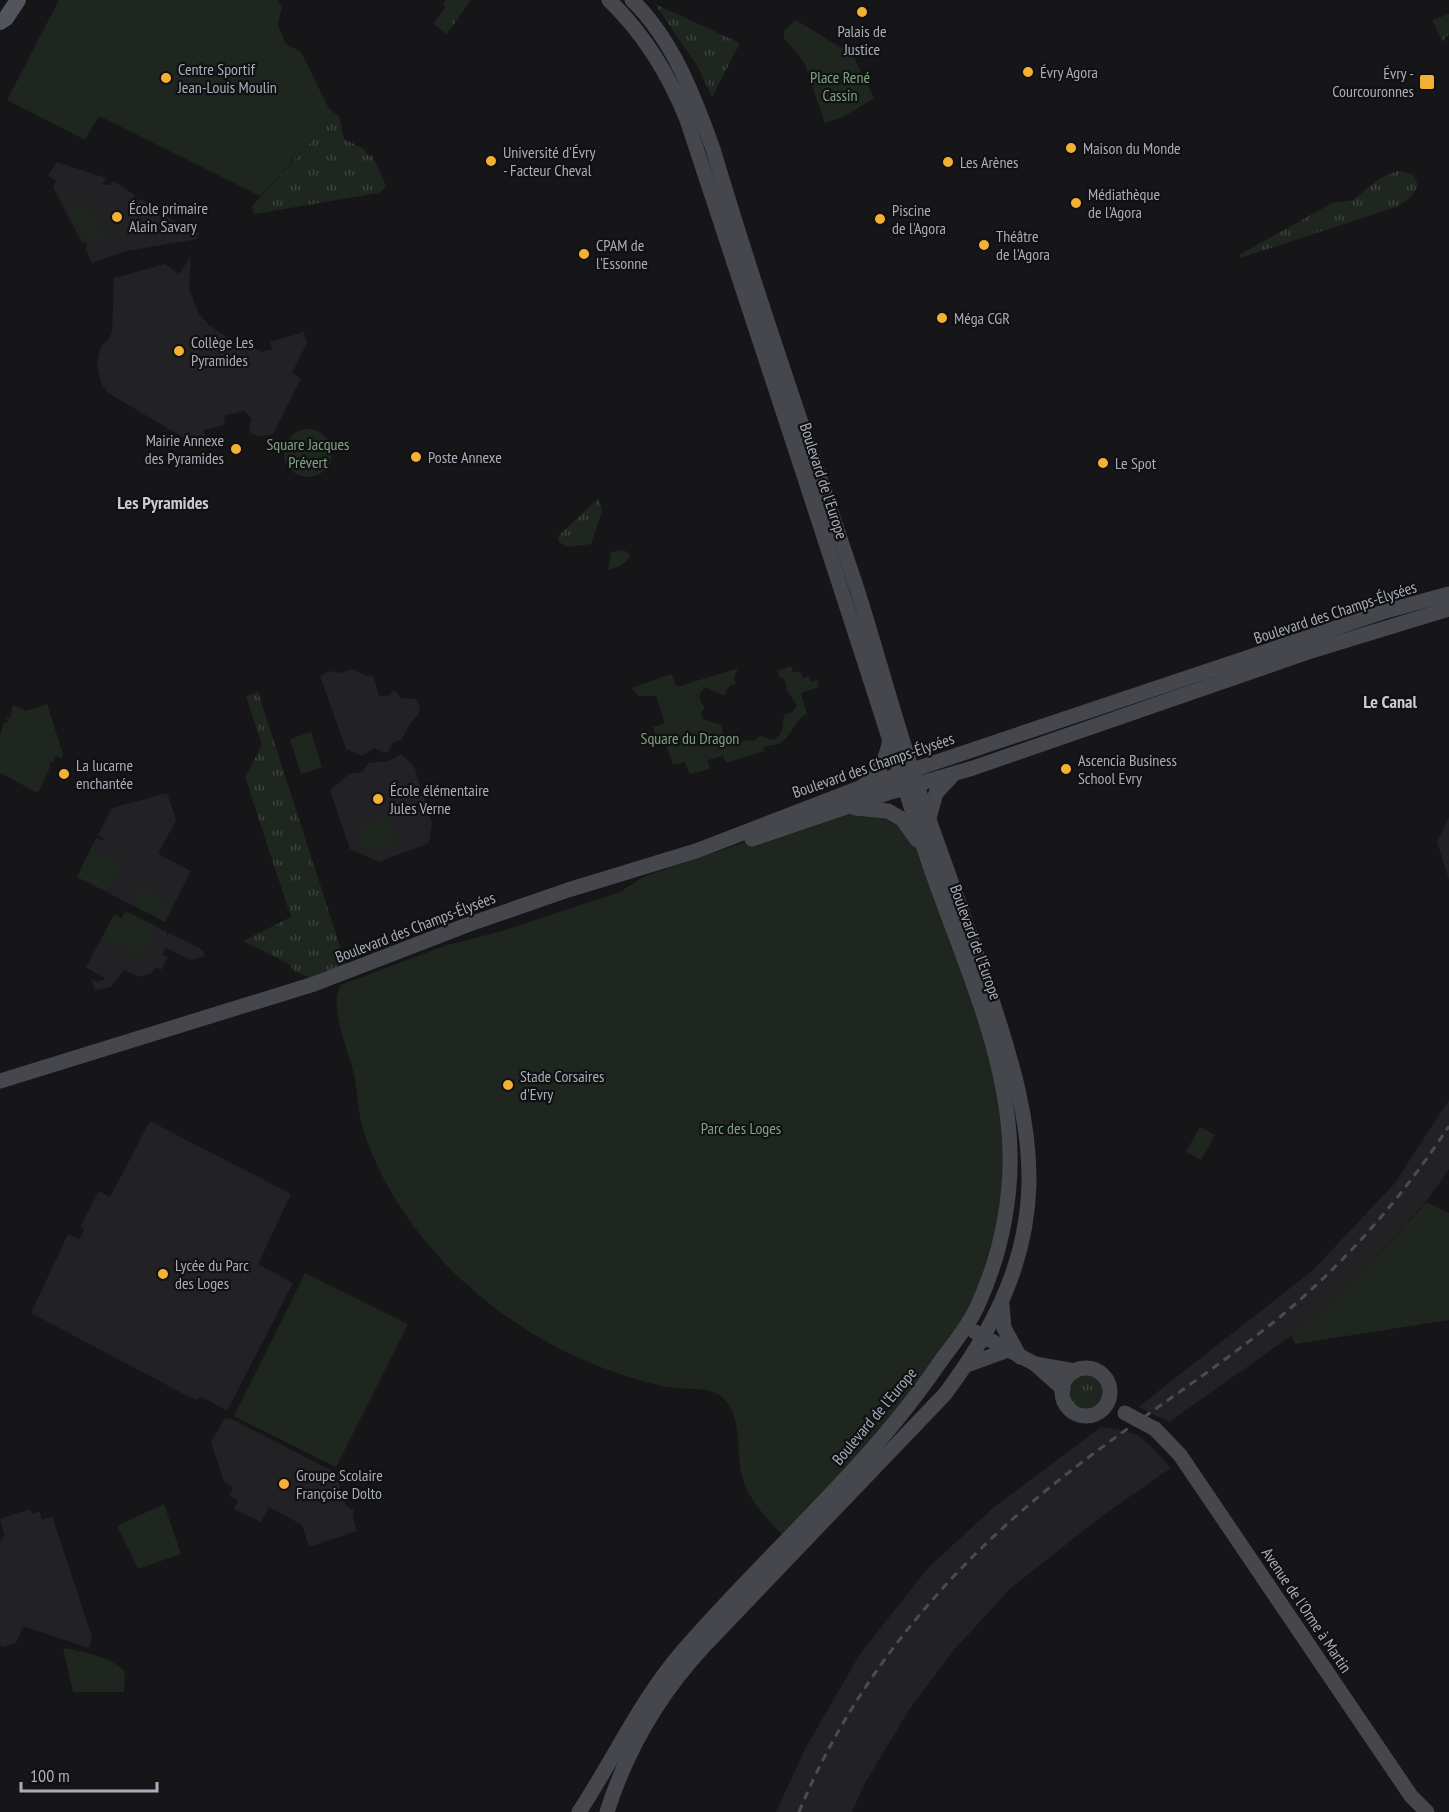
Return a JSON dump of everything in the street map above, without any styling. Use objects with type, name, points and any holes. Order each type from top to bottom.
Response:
[{"type":"main road","points":[[0,16],[9,0]]},
{"type":"main road","points":[[0,22],[6,18],[18,0]]},
{"type":"main road","name":"Boulevard de l'Europe","points":[[609,0],[658,60],[674,86],[846,609],[897,736]]},
{"type":"main road","name":"Boulevard de l'Europe","points":[[579,1812],[630,1725],[677,1658],[806,1522],[918,1396],[964,1327],[985,1288],[1004,1228],[1009,1188],[1010,1136],[1000,1072],[986,1021],[927,855],[910,779],[897,736],[700,114],[670,51],[632,0]]},
{"type":"main road","name":"Boulevard des Champs-Élysées","points":[[314,984],[340,982],[474,931],[850,806],[910,779],[941,760],[1386,611],[1449,594]]},
{"type":"main road","name":"Boulevard des Champs-Élysées","points":[[0,1082],[314,984],[485,918],[696,851],[862,787],[958,773],[1311,651],[1449,609]]},
{"type":"main road","points":[[862,787],[878,773],[897,736],[914,751],[941,760]]},
{"type":"main road","points":[[929,818],[936,793],[943,783],[958,773]]},
{"type":"main road","name":"Boulevard de l'Europe","points":[[607,1812],[633,1748],[669,1687],[705,1645],[945,1395],[984,1337],[1011,1284],[1021,1244],[1029,1184],[1022,1102],[980,963],[929,818],[910,779]]},
{"type":"main road","points":[[850,806],[861,810],[875,808],[888,811],[902,819],[927,855]]},
{"type":"main road","points":[[1002,1305],[1004,1328],[1014,1353]]},
{"type":"main road","points":[[964,1327],[1035,1364],[1063,1389]]},
{"type":"main road","points":[[967,1365],[1014,1353]]},
{"type":"main road","points":[[1035,1364],[1075,1371],[1086,1369],[1096,1371],[1107,1381],[1110,1395],[1125,1413]]},
{"type":"main road","points":[[1075,1371],[1069,1376],[1063,1389],[1065,1403],[1075,1414],[1090,1416],[1103,1409],[1110,1395]]},
{"type":"main road","points":[[1103,1409],[1125,1413]]},
{"type":"main road","name":"Avenue de l'Orme à Martin","points":[[1125,1413],[1155,1429],[1170,1442],[1411,1796],[1427,1812]]},
{"type":"shaded area","name":"École primaire Alain Savary","points":[[57,162],[106,178],[102,185],[110,185],[113,181],[135,195],[134,198],[145,201],[153,210],[199,233],[197,239],[126,251],[92,263],[85,248],[86,242],[82,243],[53,187],[56,181],[48,175]]},
{"type":"shaded area","name":"Collège Les Pyramides","points":[[191,256],[189,289],[199,314],[209,325],[245,350],[253,347],[262,352],[272,349],[270,342],[304,332],[307,343],[292,373],[301,378],[273,434],[259,437],[251,433],[249,426],[252,419],[244,411],[224,416],[225,425],[203,430],[207,442],[200,444],[201,448],[108,393],[101,383],[97,365],[101,346],[110,338],[112,330],[114,278],[165,264],[179,274]]},
{"type":"shaded area","points":[[353,669],[365,676],[373,675],[379,696],[391,695],[391,692],[395,690],[401,698],[415,699],[420,706],[419,714],[411,722],[402,739],[393,743],[388,752],[383,753],[375,748],[362,756],[346,749],[320,676],[329,671],[339,673]]},
{"type":"shaded area","name":"École élémentaire Jules Verne","points":[[401,754],[414,766],[432,823],[429,843],[379,862],[350,849],[330,790],[349,774],[362,772],[369,763],[389,761]]},
{"type":"shaded area","points":[[167,793],[176,820],[158,854],[191,871],[165,922],[77,877],[96,838],[103,841],[105,839],[98,835],[112,808]]},
{"type":"shaded area","points":[[1449,817],[1449,880],[1437,842]]},
{"type":"shaded area","points":[[125,911],[167,932],[167,936],[169,933],[203,950],[205,956],[191,960],[166,948],[162,954],[168,957],[161,970],[155,967],[152,973],[139,977],[124,970],[111,987],[95,990],[91,979],[97,982],[106,979],[86,967],[114,915],[122,919]]},
{"type":"shaded area","points":[[1449,1100],[1449,1169],[1426,1202],[1362,1272],[1291,1336],[1169,1422],[1138,1407],[1312,1271],[1394,1184]]},
{"type":"shaded area","name":"Lycée du Parc des Loges","points":[[150,1121],[291,1194],[258,1264],[293,1283],[227,1411],[202,1397],[195,1400],[31,1313],[68,1234],[79,1239],[84,1230],[80,1227],[99,1191],[110,1197]]},
{"type":"shaded area","name":"Groupe Scolaire Françoise Dolto","points":[[225,1418],[229,1420],[230,1418],[340,1475],[338,1481],[346,1506],[354,1510],[353,1518],[357,1531],[309,1547],[302,1525],[269,1507],[261,1522],[234,1509],[238,1500],[229,1496],[233,1487],[224,1482],[211,1442]]},
{"type":"shaded area","points":[[1101,1427],[1137,1435],[1150,1445],[1171,1468],[1105,1514],[1011,1588],[953,1651],[909,1710],[865,1783],[852,1812],[776,1812],[806,1747],[860,1654],[928,1568],[994,1507]]},
{"type":"shaded area","points":[[30,1509],[32,1514],[39,1511],[42,1520],[52,1516],[92,1637],[89,1648],[23,1626],[16,1643],[5,1647],[0,1645],[0,1543],[4,1535],[0,1519]]},
{"type":"green space","name":"Centre Sportif Jean-Louis Moulin","points":[[59,0],[278,0],[282,6],[278,25],[286,44],[301,52],[329,109],[329,122],[260,196],[99,116],[85,140],[7,100]]},
{"type":"green space","points":[[445,0],[471,0],[447,34],[433,23],[446,7],[443,4]]},
{"type":"green space","points":[[655,4],[740,43],[712,97],[698,67]]},
{"type":"green space","points":[[1449,14],[1449,34],[1442,42],[1433,20]]},
{"type":"green space","name":"Place René Cassin","points":[[796,20],[853,55],[874,98],[843,117],[825,123],[804,62],[784,38],[784,31]]},
{"type":"green space","points":[[329,109],[339,116],[344,139],[364,149],[368,156],[372,155],[386,186],[379,193],[254,214],[252,206],[329,122]]},
{"type":"green space","points":[[1397,171],[1413,174],[1418,185],[1411,197],[1399,206],[1240,258],[1239,255],[1332,203],[1353,200],[1379,179]]},
{"type":"green space","points":[[62,189],[124,220],[126,226],[88,243],[59,193]],"holes":[[[64,191],[124,224],[102,233],[85,205],[72,212],[63,195]]]},
{"type":"green space","name":"Square Jacques Prévert","points":[[308,429],[325,436],[332,453],[325,470],[308,477],[291,470],[284,453],[291,436]]},
{"type":"green space","points":[[599,498],[602,511],[591,544],[567,547],[558,541],[559,535]]},
{"type":"green space","points":[[623,550],[631,554],[627,560],[608,570],[611,552]]},
{"type":"green space","name":"Square du Dragon","points":[[791,666],[793,673],[800,671],[803,678],[809,676],[811,682],[818,680],[819,687],[801,693],[807,714],[800,719],[785,739],[778,744],[764,747],[765,751],[726,763],[723,756],[708,760],[710,769],[690,774],[685,762],[673,765],[664,739],[657,740],[653,727],[665,723],[656,696],[638,696],[631,688],[671,674],[677,687],[738,668],[734,677],[736,684],[729,687],[724,696],[706,687],[700,693],[700,701],[705,707],[701,713],[703,719],[721,725],[725,741],[734,746],[745,740],[754,741],[760,736],[774,740],[780,734],[784,715],[792,712],[797,706],[787,690],[785,680],[777,671]]},
{"type":"green space","points":[[258,692],[346,965],[310,978],[294,971],[289,964],[243,941],[291,917],[245,777],[262,745],[246,696]]},
{"type":"green space","points":[[47,704],[63,754],[61,758],[56,756],[53,762],[50,762],[50,767],[38,793],[0,773],[0,735],[4,723],[8,722],[6,717],[10,719],[13,705],[26,711]]},
{"type":"green space","points":[[311,732],[322,767],[301,774],[290,739]]},
{"type":"green space","name":"Parc des Loges","points":[[862,810],[888,811],[927,855],[1006,1104],[1004,1228],[956,1340],[787,1540],[752,1499],[744,1483],[734,1415],[722,1397],[706,1390],[666,1387],[629,1377],[585,1361],[543,1340],[504,1314],[467,1285],[434,1251],[405,1214],[381,1173],[363,1130],[353,1070],[338,1018],[337,994],[341,985],[444,946],[502,931],[620,892],[643,877],[780,830]]},
{"type":"green space","points":[[389,816],[398,842],[365,853],[356,827]]},
{"type":"green space","points":[[91,849],[121,864],[108,892],[77,877]]},
{"type":"green space","points":[[141,887],[174,904],[165,922],[132,904]]},
{"type":"green space","points":[[125,911],[157,927],[140,959],[132,955],[133,952],[122,947],[121,949],[103,937],[114,915],[122,919]]},
{"type":"green space","points":[[1200,1127],[1215,1135],[1201,1160],[1186,1152]]},
{"type":"green space","points":[[1427,1202],[1449,1213],[1449,1320],[1295,1344],[1291,1336],[1362,1272]]},
{"type":"green space","points":[[305,1273],[408,1324],[336,1467],[234,1416]]},
{"type":"green space","points":[[1086,1374],[1098,1380],[1104,1392],[1098,1404],[1086,1410],[1074,1404],[1068,1392],[1074,1380]]},
{"type":"green space","points":[[164,1504],[181,1554],[138,1569],[117,1526]]},
{"type":"green space","points":[[63,1648],[96,1656],[119,1667],[125,1672],[124,1692],[73,1692]]},
{"type":"railway","points":[[799,1812],[842,1725],[868,1684],[896,1644],[960,1570],[1031,1503],[1119,1435],[1240,1348],[1321,1281],[1389,1207],[1449,1126]]},
{"type":"place","name":"Palais de Justice","points":[[862,12]]},
{"type":"place","name":"Évry Agora","points":[[1028,72]]},
{"type":"place","name":"Centre Sportif Jean-Louis Moulin","points":[[166,78]]},
{"type":"place","name":"Évry - Courcouronnes","points":[[1427,82]]},
{"type":"place","name":"Maison du Monde","points":[[1071,148]]},
{"type":"place","name":"Université d'Évry - Facteur Cheval","points":[[491,161]]},
{"type":"place","name":"Les Arènes","points":[[948,162]]},
{"type":"place","name":"Médiathèque de l'Agora","points":[[1076,203]]},
{"type":"place","name":"École primaire Alain Savary","points":[[117,217]]},
{"type":"place","name":"Piscine de l'Agora","points":[[880,219]]},
{"type":"place","name":"Théâtre de l'Agora","points":[[984,245]]},
{"type":"place","name":"CPAM de l'Essonne","points":[[584,254]]},
{"type":"place","name":"Méga CGR","points":[[942,318]]},
{"type":"place","name":"Collège Les Pyramides","points":[[179,351]]},
{"type":"place","name":"Mairie Annexe des Pyramides","points":[[236,449]]},
{"type":"place","name":"Poste Annexe","points":[[416,457]]},
{"type":"place","name":"Le Spot","points":[[1103,463]]},
{"type":"place","name":"Ascencia Business School Evry","points":[[1066,769]]},
{"type":"place","name":"La lucarne enchantée","points":[[64,774]]},
{"type":"place","name":"École élémentaire Jules Verne","points":[[378,799]]},
{"type":"place","name":"Stade Corsaires d'Evry","points":[[508,1085]]},
{"type":"place","name":"Lycée du Parc des Loges","points":[[163,1274]]},
{"type":"place","name":"Groupe Scolaire Françoise Dolto","points":[[284,1484]]},
{"type":"district","name":"Les Pyramides","points":[[163,503]]},
{"type":"district","name":"Le Canal","points":[[1390,702]]}]
